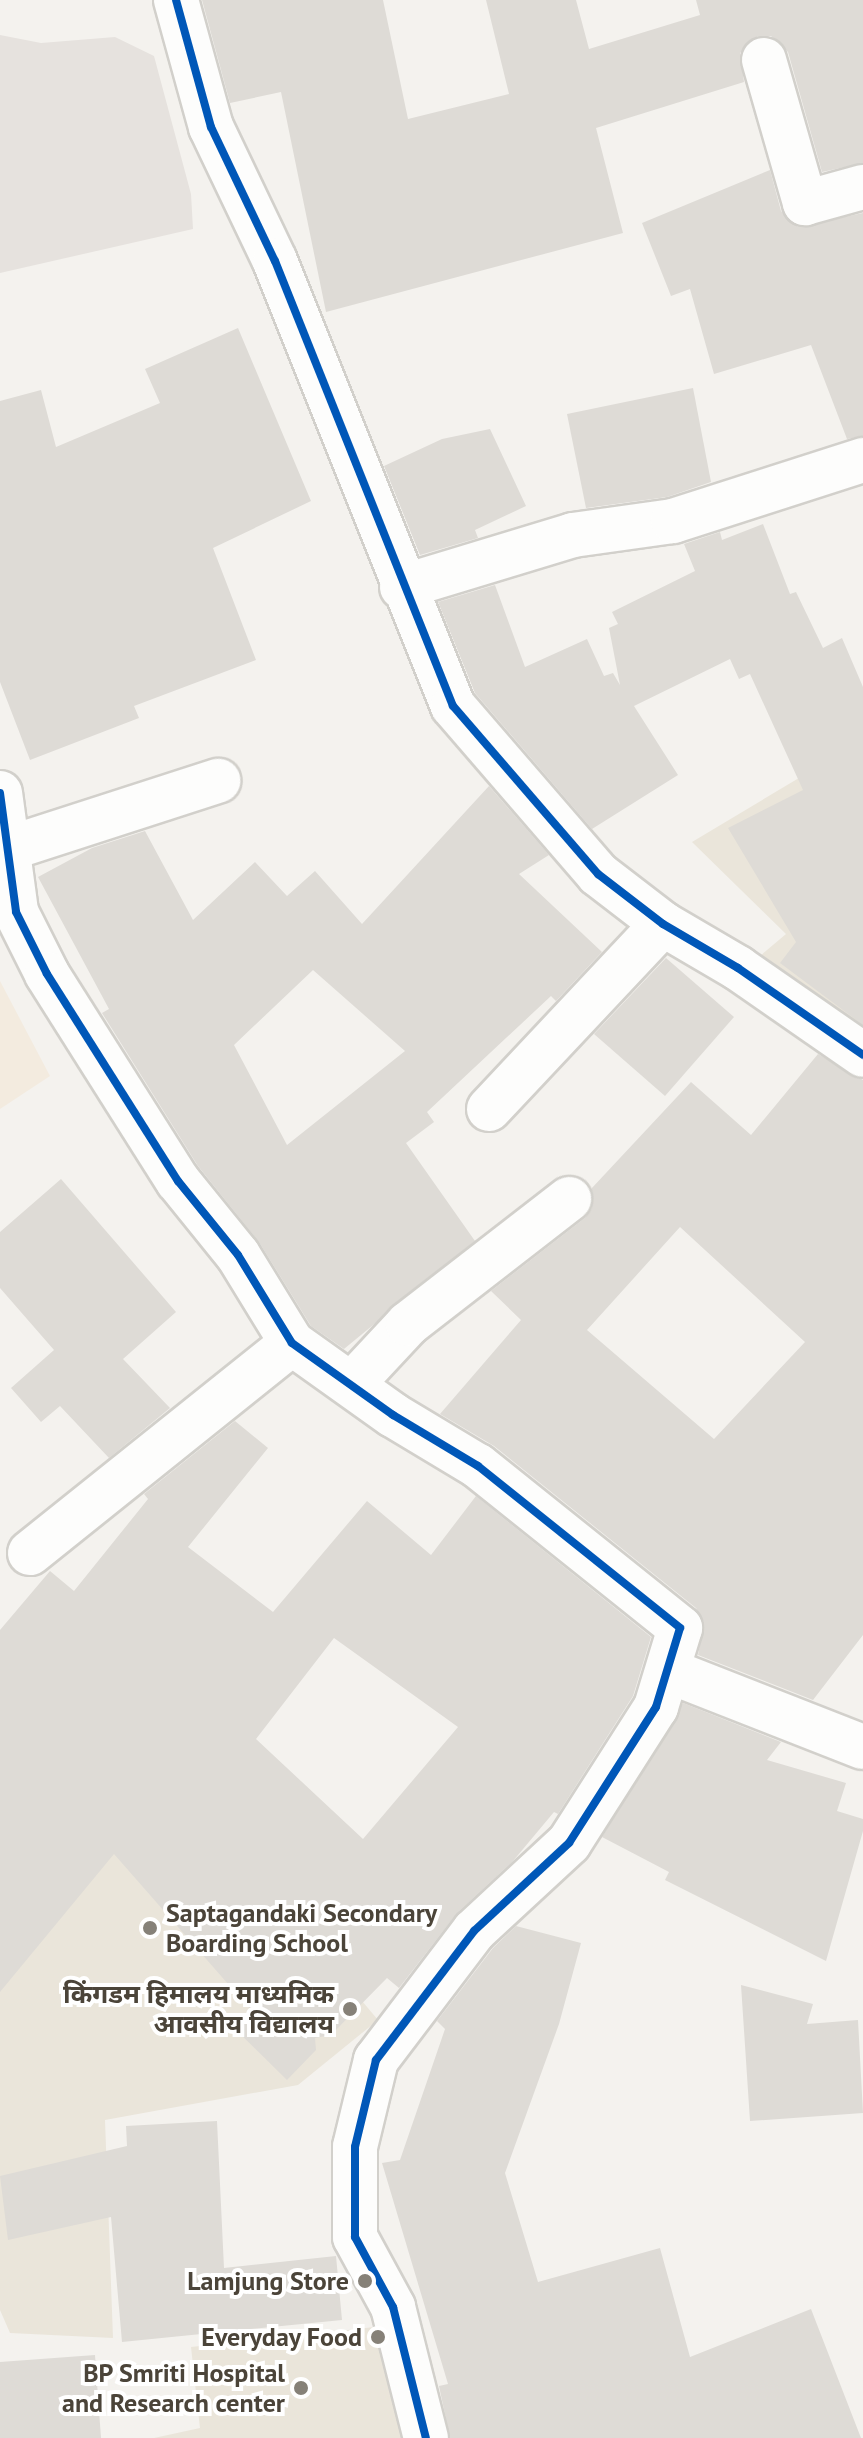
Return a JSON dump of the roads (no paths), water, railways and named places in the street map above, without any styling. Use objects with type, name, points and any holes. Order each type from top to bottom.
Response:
[{"type":"street","points":[[176,0],[211,127],[294,305],[368,486],[402,587],[453,706],[598,874],[663,924],[738,968],[863,1055]]},
{"type":"street","points":[[764,60],[805,203],[863,187]]},
{"type":"street","points":[[402,587],[573,535],[673,521],[863,460]]},
{"type":"street","points":[[10,848],[218,781]]},
{"type":"street","points":[[0,793],[10,848],[16,912],[47,974],[178,1181],[238,1255],[292,1343],[353,1383],[393,1415],[478,1466],[680,1628],[656,1707],[569,1843],[474,1931],[376,2060],[355,2147],[355,2237],[393,2307],[426,2438]]},
{"type":"street","points":[[489,1109],[663,924]]},
{"type":"street","points":[[353,1383],[408,1324],[569,1199]]},
{"type":"street","points":[[30,1553],[292,1343]]},
{"type":"street","points":[[669,1671],[858,1734]]},
{"type":"place","name":"Saptagandaki Secondary Boarding School","points":[[150,1928]]},
{"type":"place","name":"किंगडम हिमालय माध्यमिक आवसीय विद्यालय","points":[[350,2009]]},
{"type":"place","name":"Lamjung Store","points":[[365,2281]]},
{"type":"place","name":"Everyday Food","points":[[378,2337]]},
{"type":"place","name":"BP Smriti Hospital and Research center","points":[[301,2388]]}]
